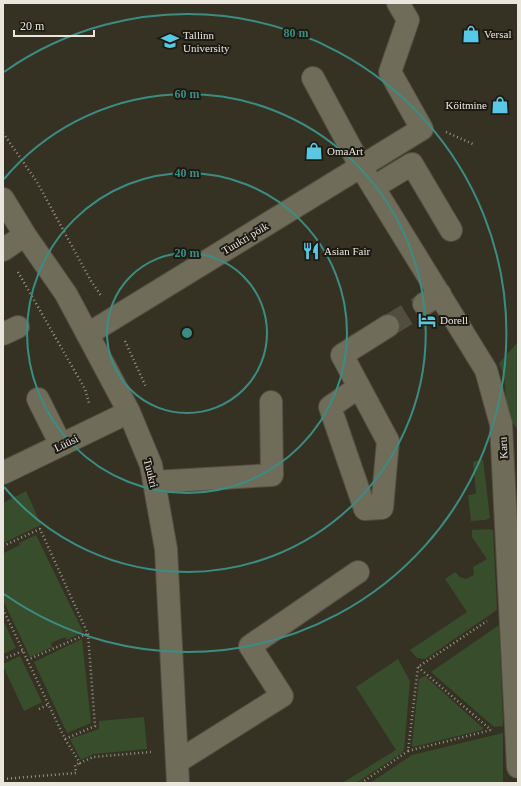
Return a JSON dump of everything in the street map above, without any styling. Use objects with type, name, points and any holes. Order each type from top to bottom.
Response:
[{"type":"street","points":[[398,3],[408,20],[390,72],[422,129]]},
{"type":"street","name":"Karu","points":[[313,78],[374,188],[432,299],[486,370],[501,424],[510,606],[516,677],[518,767]]},
{"type":"street","name":"Tuukri põik","points":[[88,334],[422,129]]},
{"type":"street","points":[[374,188],[412,164],[451,230]]},
{"type":"street","name":"Tuukri","points":[[3,199],[25,235],[66,294],[129,412],[151,465],[166,549],[178,773]]},
{"type":"street","points":[[4,250],[25,235]]},
{"type":"street","points":[[359,387],[330,407],[365,509],[382,508],[388,441],[342,355],[388,326]]},
{"type":"street","points":[[38,399],[61,446]]},
{"type":"street","points":[[154,482],[272,475],[271,402]]},
{"type":"street","name":"Lüüsi","points":[[3,473],[129,412]]},
{"type":"street","points":[[178,773],[282,696],[250,646],[358,572]]},
{"type":"path","points":[[422,129],[440,129],[475,145]]},
{"type":"path","points":[[3,133],[37,182],[91,280],[114,317]]},
{"type":"path","points":[[4,250],[85,389],[91,408]]},
{"type":"path","points":[[39,308],[43,306]]},
{"type":"path","points":[[3,546],[40,529],[88,634],[95,726],[66,739]]},
{"type":"path","points":[[408,750],[418,667],[510,606]]},
{"type":"path","points":[[3,609],[66,739],[80,763]]},
{"type":"path","points":[[27,660],[88,634]]},
{"type":"path","points":[[3,659],[23,651]]},
{"type":"path","points":[[418,667],[492,730]]},
{"type":"path","points":[[39,709],[49,704]]},
{"type":"path","points":[[361,783],[408,750],[492,730],[516,728]]},
{"type":"path","points":[[3,779],[76,773],[75,765],[93,757],[156,752]]},
{"type":"green space","points":[[518,342],[518,429],[510,418],[508,412],[503,372],[499,363]]},
{"type":"green space","points":[[483,459],[490,518],[471,521],[468,495],[476,494],[473,462]]},
{"type":"green space","points":[[26,491],[41,525],[3,543],[3,503]]},
{"type":"green space","points":[[472,530],[493,530],[497,610],[425,659],[417,658],[410,650],[467,612],[445,579],[455,572],[460,577],[466,579],[474,575],[473,567],[487,559],[472,537]]},
{"type":"green space","points":[[36,535],[83,632],[67,640],[65,637],[51,643],[52,647],[30,657],[3,600],[3,551],[4,553],[20,545],[19,543]]},
{"type":"green space","points":[[3,620],[16,648],[3,654]]},
{"type":"green space","points":[[499,625],[503,726],[494,727],[431,672]]},
{"type":"green space","points":[[82,639],[91,723],[67,733],[34,662]]},
{"type":"green space","points":[[20,656],[42,702],[24,711],[3,666],[3,664]]},
{"type":"green space","points":[[398,659],[410,681],[404,750],[402,753],[356,783],[342,783],[396,750],[356,687]]},
{"type":"green space","points":[[425,676],[483,728],[482,730],[413,747],[419,679]]},
{"type":"green space","points":[[144,717],[147,749],[93,754],[81,760],[70,739],[99,729],[99,721]]},
{"type":"green space","points":[[503,733],[503,783],[370,783],[412,755]]},
{"type":"tunnel","points":[[388,326],[424,304]]},
{"type":"place","name":"Versal","points":[[471,34]]},
{"type":"place","name":"Tallinn University","points":[[170,41]]},
{"type":"place","name":"Köitmine","points":[[500,105]]},
{"type":"place","name":"OmaArt","points":[[314,151]]},
{"type":"place","name":"Asian Fair","points":[[311,251]]},
{"type":"place","name":"Dorell","points":[[427,320]]}]
